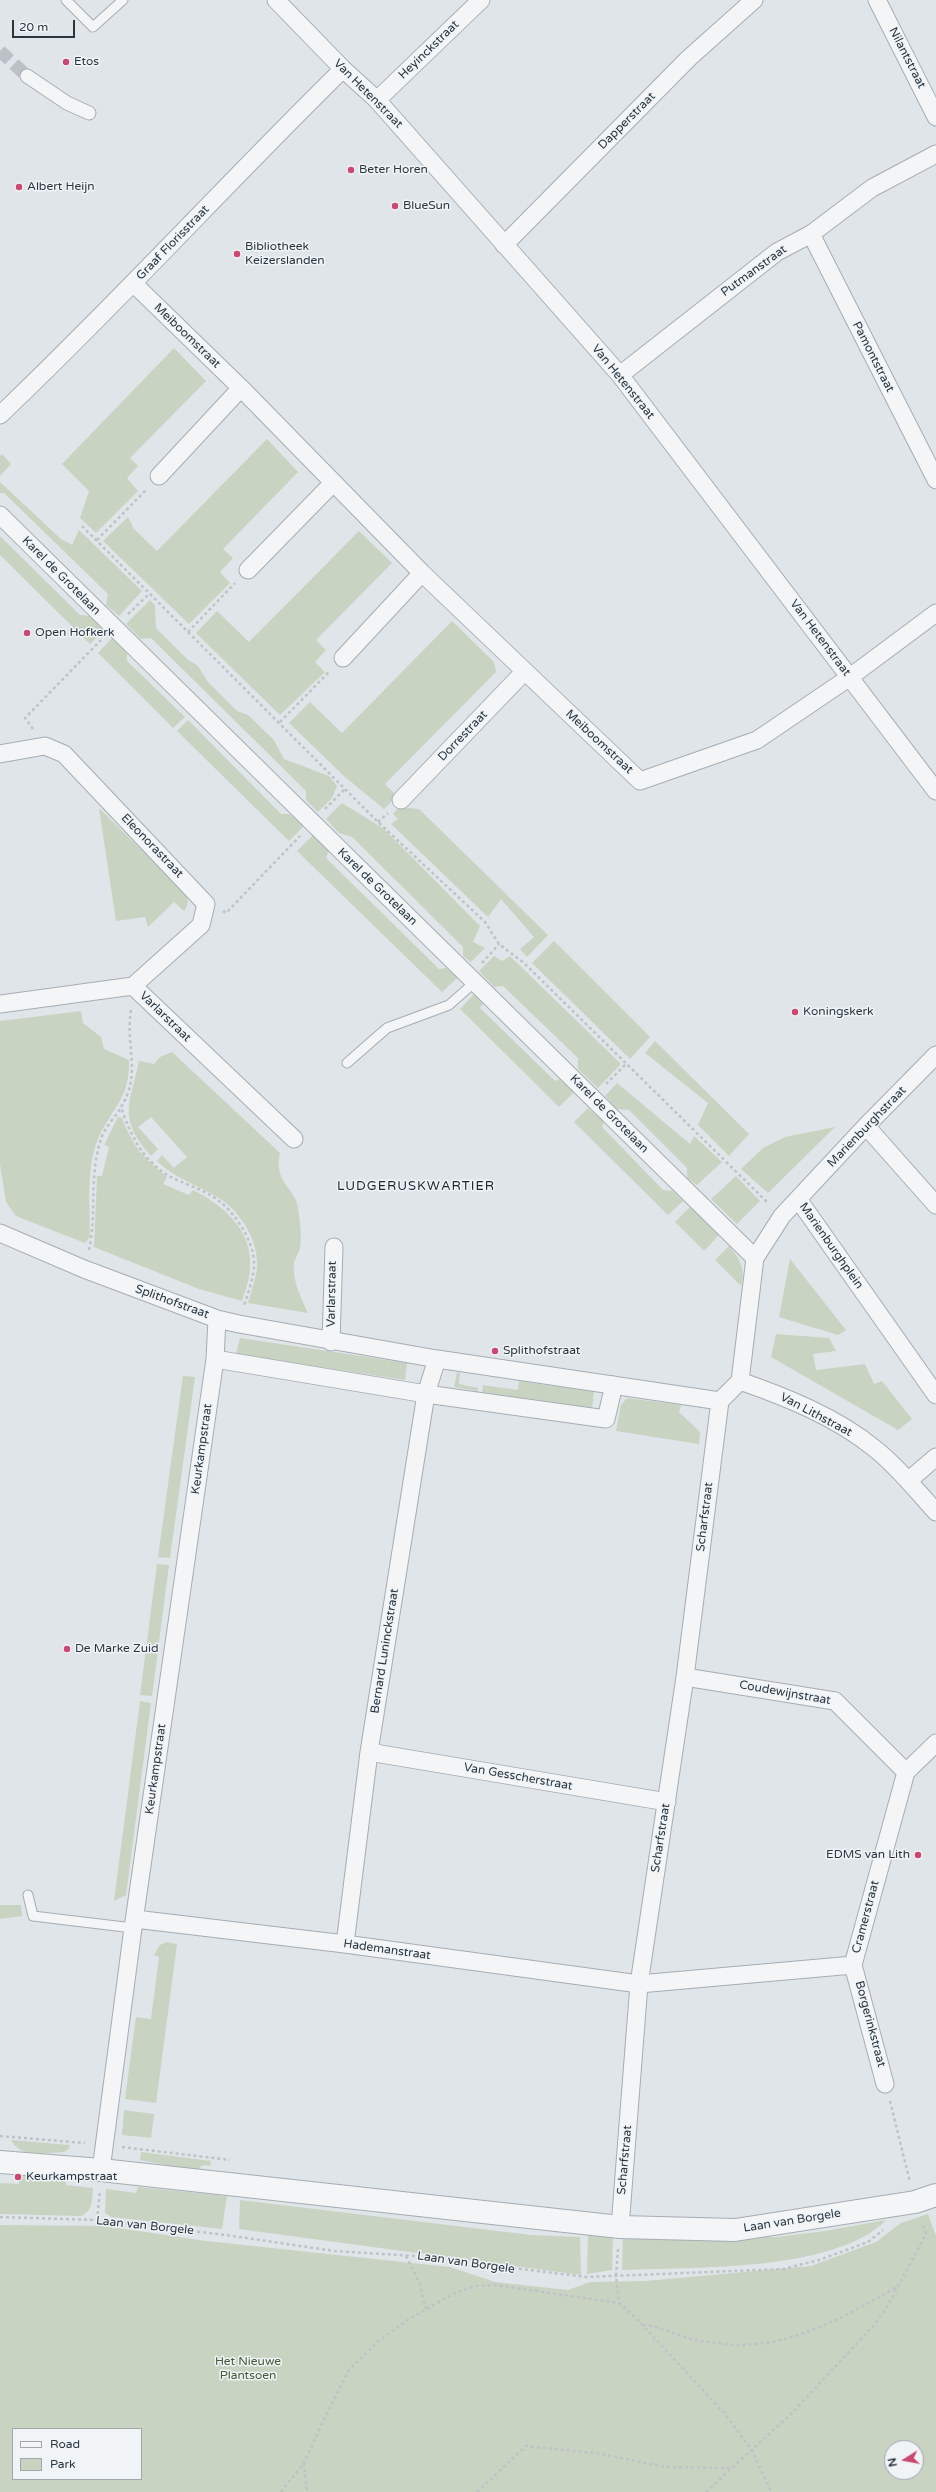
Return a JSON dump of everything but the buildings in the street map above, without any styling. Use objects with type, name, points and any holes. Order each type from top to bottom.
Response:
[{"type":"street","name":"Van Hetenstraat","points":[[276,0],[343,69],[377,100],[620,375],[936,792]]},
{"type":"street","name":"Heyinckstraat","points":[[377,100],[481,0]]},
{"type":"street","name":"Dapperstraat","points":[[504,245],[689,58],[754,0]]},
{"type":"street","name":"Nilantstraat","points":[[877,0],[936,117]]},
{"type":"street","name":"Graaf Florisstraat","points":[[0,415],[134,284],[155,259],[343,69]]},
{"type":"street","points":[[27,76],[67,103],[89,113]]},
{"type":"street","name":"Putmanstraat","points":[[620,375],[777,252],[811,234],[872,188],[936,154]]},
{"type":"street","name":"Pamontstraat","points":[[811,234],[936,480]]},
{"type":"street","name":"Meiboomstraat","points":[[134,284],[240,388],[422,573],[524,672],[640,781],[757,740],[850,677]]},
{"type":"street","points":[[159,476],[240,388]]},
{"type":"street","points":[[248,570],[333,483]]},
{"type":"street","name":"Karel de Grotelaan","points":[[0,515],[311,823],[476,982],[756,1258]]},
{"type":"street","points":[[343,658],[422,573]]},
{"type":"street","points":[[850,677],[936,613]]},
{"type":"street","name":"Dorrestraat","points":[[401,800],[524,672]]},
{"type":"street","points":[[0,754],[45,746]]},
{"type":"street","name":"Eleonorastraat","points":[[45,746],[64,754],[206,904]]},
{"type":"street","points":[[137,990],[201,925],[206,904]]},
{"type":"street","name":"Varlarstraat","points":[[0,1004],[137,990],[294,1139]]},
{"type":"street","name":"Marienburghstraat","points":[[798,1199],[866,1126],[936,1055]]},
{"type":"street","points":[[866,1126],[936,1205]]},
{"type":"street","name":"Marienburghplein","points":[[740,1382],[756,1258],[782,1216],[798,1199],[936,1395]]},
{"type":"street","name":"Splithofstraat","points":[[0,1233],[84,1269],[217,1319],[331,1342],[437,1360],[720,1401]]},
{"type":"street","name":"Varlarstraat","points":[[331,1342],[334,1247]]},
{"type":"street","name":"Keurkampstraat","points":[[101,2170],[134,1923],[215,1359],[217,1319]]},
{"type":"street","points":[[215,1359],[426,1394],[606,1419],[614,1385]]},
{"type":"street","name":"Bernard Luninckstraat","points":[[345,1944],[369,1752],[426,1394],[437,1360]]},
{"type":"street","points":[[720,1401],[740,1382]]},
{"type":"street","name":"Van Lithstraat","points":[[740,1382],[776,1394],[843,1427],[874,1448],[908,1481],[936,1512]]},
{"type":"street","name":"Scharfstraat","points":[[620,2227],[639,1984],[667,1802],[720,1401]]},
{"type":"street","points":[[908,1481],[936,1457]]},
{"type":"street","name":"Coudewijnstraat","points":[[684,1677],[835,1701],[906,1772]]},
{"type":"street","points":[[906,1772],[936,1743]]},
{"type":"street","name":"Van Gesscherstraat","points":[[369,1752],[667,1802]]},
{"type":"street","name":"Cramerstraat","points":[[639,1984],[853,1965],[906,1772]]},
{"type":"street","name":"Hademanstraat","points":[[134,1923],[345,1944],[639,1984]]},
{"type":"street","name":"Borgerinkstraat","points":[[853,1965],[885,2084]]},
{"type":"street","name":"Laan van Borgele","points":[[0,2162],[101,2170],[620,2227],[735,2230],[915,2202],[936,2195]]},
{"type":"lane","points":[[68,2],[93,27],[123,0]]},
{"type":"lane","points":[[346,1063],[387,1028],[449,1005],[476,982]]},
{"type":"lane","points":[[28,1894],[33,1916],[134,1923]]},
{"type":"path","points":[[97,540],[159,476]]},
{"type":"path","points":[[82,526],[280,722],[345,789],[485,922],[499,944],[524,963],[782,1216]]},
{"type":"path","points":[[188,632],[248,570]]},
{"type":"path","points":[[45,746],[25,718],[113,628],[150,594]]},
{"type":"path","points":[[280,722],[343,658]]},
{"type":"path","points":[[206,904],[226,913],[290,849],[311,823],[345,789]]},
{"type":"path","points":[[84,1269],[91,1238],[92,1185],[100,1141],[121,1107],[131,1084],[133,1069],[128,1028],[131,1010],[137,990]]},
{"type":"path","points":[[593,1098],[626,1064]]},
{"type":"path","points":[[121,1107],[132,1136],[154,1164],[168,1176],[212,1195],[230,1211],[249,1239],[254,1262],[239,1324]]},
{"type":"path","points":[[706,2492],[793,2412],[875,2324],[899,2286],[926,2234],[915,2202],[885,2084]]},
{"type":"path","points":[[97,2220],[101,2170]]},
{"type":"path","name":"Laan van Borgele","points":[[0,2217],[97,2220],[226,2235],[334,2251],[406,2256],[540,2273],[586,2277],[616,2277],[783,2269],[819,2260],[868,2242],[885,2228]]},
{"type":"path","points":[[619,2304],[616,2277],[620,2227]]},
{"type":"path","points":[[406,2256],[419,2282],[426,2309]]},
{"type":"path","points":[[281,2492],[304,2464],[325,2417],[349,2370],[376,2342],[426,2309],[464,2289],[495,2284],[619,2304],[643,2325],[724,2414],[752,2450],[771,2492]]},
{"type":"path","points":[[643,2325],[656,2326],[694,2340],[730,2344],[775,2342],[842,2319],[899,2286]]},
{"type":"path","points":[[476,2492],[526,2446],[602,2454],[665,2467],[733,2468]]},
{"type":"path","points":[[304,2464],[307,2492]]},
{"type":"green space","points":[[174,348],[206,381],[130,458],[138,466],[127,478],[138,491],[96,533],[80,518],[89,491],[62,464]]},
{"type":"green space","points":[[267,439],[298,472],[223,549],[233,558],[220,572],[230,583],[189,624],[103,541],[128,517],[134,529],[157,551]]},
{"type":"green space","points":[[2,454],[11,464],[0,476],[0,456]]},
{"type":"green space","points":[[0,482],[61,539],[72,545],[79,530],[142,591],[119,616],[106,605],[108,594],[4,493],[0,493]]},
{"type":"green space","points":[[359,531],[392,563],[316,640],[326,650],[315,662],[325,672],[280,715],[196,633],[217,611],[249,642]]},
{"type":"green space","points":[[0,536],[80,615],[91,616],[104,630],[90,644],[0,555]]},
{"type":"green space","points":[[150,600],[155,605],[156,628],[187,659],[198,666],[208,682],[237,711],[248,715],[274,740],[284,759],[329,776],[337,786],[332,798],[318,812],[306,800],[306,791],[151,638],[141,639],[126,624]]},
{"type":"green space","points":[[452,621],[494,662],[496,672],[385,784],[397,796],[384,809],[345,777],[289,723],[310,702],[342,733]]},
{"type":"green space","points":[[113,637],[127,651],[127,661],[185,717],[173,728],[98,653]]},
{"type":"green space","points":[[188,720],[281,814],[290,814],[304,826],[289,841],[177,731]]},
{"type":"green space","points":[[342,803],[384,829],[480,926],[473,942],[485,948],[471,962],[463,956],[463,947],[352,837],[339,833],[326,819]]},
{"type":"green space","points":[[399,807],[419,809],[548,935],[527,957],[520,949],[534,937],[501,899],[488,917],[391,824],[398,819],[393,814]]},
{"type":"green space","points":[[99,808],[184,892],[188,902],[184,911],[174,902],[148,927],[145,917],[116,921]]},
{"type":"green space","points":[[313,835],[329,851],[326,858],[439,969],[446,968],[458,977],[442,992],[297,851]]},
{"type":"green space","points":[[554,941],[650,1037],[630,1059],[532,963]]},
{"type":"green space","points":[[494,956],[502,961],[510,956],[621,1064],[598,1088],[578,1069],[578,1058],[503,986],[494,987],[479,971]]},
{"type":"green space","points":[[475,993],[483,1004],[480,1008],[555,1081],[559,1079],[574,1092],[559,1107],[460,1009]]},
{"type":"green space","points":[[81,1011],[83,1023],[101,1037],[104,1049],[129,1060],[127,1084],[119,1102],[103,1128],[94,1150],[90,1174],[90,1237],[85,1243],[16,1216],[6,1202],[0,1164],[0,1021]]},
{"type":"green space","points":[[655,1041],[749,1134],[729,1156],[698,1125],[708,1103],[645,1053]]},
{"type":"green space","points":[[172,1052],[280,1153],[279,1171],[285,1184],[293,1195],[298,1208],[301,1243],[294,1263],[294,1276],[308,1313],[248,1303],[256,1277],[257,1258],[252,1239],[242,1221],[222,1200],[180,1178],[157,1161],[162,1155],[174,1168],[187,1157],[151,1117],[138,1127],[158,1149],[151,1156],[140,1143],[130,1120],[129,1110],[139,1061],[154,1064],[160,1057]]},
{"type":"green space","points":[[617,1083],[690,1144],[694,1136],[722,1162],[697,1185],[687,1178],[687,1168],[629,1110],[617,1109],[605,1096]]},
{"type":"green space","points":[[588,1108],[604,1122],[602,1127],[663,1190],[673,1191],[683,1201],[668,1215],[574,1122]]},
{"type":"green space","points":[[118,1117],[122,1118],[135,1145],[167,1177],[163,1184],[189,1195],[193,1190],[215,1203],[234,1220],[247,1242],[250,1254],[250,1272],[242,1301],[199,1289],[94,1247],[97,1176],[102,1176],[109,1147],[104,1145]]},
{"type":"green space","points":[[835,1127],[768,1193],[741,1169],[763,1148],[785,1137]]},
{"type":"green space","points":[[736,1176],[760,1201],[737,1224],[711,1199]]},
{"type":"green space","points":[[690,1207],[719,1235],[704,1251],[675,1222]]},
{"type":"green space","points":[[729,1246],[741,1264],[743,1274],[741,1286],[715,1260]]},
{"type":"green space","points":[[790,1259],[846,1330],[838,1335],[779,1317]]},
{"type":"green space","points":[[776,1334],[829,1338],[836,1351],[813,1354],[816,1370],[865,1364],[874,1384],[882,1381],[912,1419],[898,1430],[771,1357]]},
{"type":"green space","points":[[240,1338],[407,1363],[405,1380],[236,1354]]},
{"type":"green space","points":[[457,1372],[460,1373],[459,1384],[478,1388],[478,1391],[454,1387]]},
{"type":"green space","points":[[183,1376],[195,1377],[170,1558],[158,1557]]},
{"type":"green space","points":[[519,1381],[594,1392],[592,1408],[482,1392],[483,1385],[518,1390]]},
{"type":"green space","points":[[627,1398],[681,1405],[679,1412],[700,1432],[699,1444],[616,1431],[621,1405]]},
{"type":"green space","points":[[157,1564],[169,1565],[152,1696],[140,1695]]},
{"type":"green space","points":[[140,1701],[151,1703],[126,1895],[114,1901]]},
{"type":"green space","points":[[0,1905],[21,1905],[22,1916],[0,1919]]},
{"type":"green space","points":[[166,1942],[177,1944],[156,2103],[125,2099],[136,2017],[151,2019],[159,1957],[154,1955],[160,1945]]},
{"type":"green space","points":[[124,2110],[154,2114],[151,2138],[122,2135]]},
{"type":"green space","points":[[11,2140],[70,2145],[69,2149],[64,2152],[34,2154],[21,2150],[15,2146]]},
{"type":"green space","points":[[141,2152],[211,2161],[210,2166],[203,2165],[196,2171],[140,2160]]},
{"type":"green space","points":[[20,2173],[66,2179],[66,2185],[93,2188],[90,2208],[81,2216],[0,2214],[0,2183],[19,2184]]},
{"type":"green space","points":[[138,2187],[227,2196],[222,2229],[111,2217],[105,2213],[106,2189],[136,2193]]},
{"type":"green space","points":[[240,2200],[531,2235],[580,2237],[581,2275],[239,2229]]},
{"type":"green space","name":"Het Nieuwe Plantsoen","points":[[928,2214],[936,2236],[936,2492],[0,2492],[0,2225],[105,2226],[206,2241],[450,2267],[495,2282],[568,2290],[590,2282],[645,2281],[811,2266],[876,2242],[901,2223]]},
{"type":"green space","points":[[886,2220],[863,2237],[834,2249],[799,2258],[723,2267],[622,2270],[623,2236],[776,2237],[825,2231]]},
{"type":"green space","points":[[588,2235],[613,2236],[612,2270],[587,2274]]},
{"type":"tunnel","points":[[0,51],[27,76]]},
{"type":"place","name":"Etos","points":[[66,62]]},
{"type":"place","name":"Beter Horen","points":[[351,170]]},
{"type":"place","name":"Albert Heijn","points":[[19,187]]},
{"type":"place","name":"BlueSun","points":[[395,206]]},
{"type":"place","name":"Bibliotheek Keizerslanden","points":[[237,254]]},
{"type":"place","name":"Open Hofkerk","points":[[27,633]]},
{"type":"place","name":"Koningskerk","points":[[795,1012]]},
{"type":"place","name":"Splithofstraat","points":[[495,1351]]},
{"type":"place","name":"De Marke Zuid","points":[[67,1649]]},
{"type":"place","name":"EDMS van Lith","points":[[918,1855]]},
{"type":"place","name":"Keurkampstraat","points":[[18,2177]]},
{"type":"district","name":"LUDGERUSKWARTIER","points":[[416,1187]]}]
